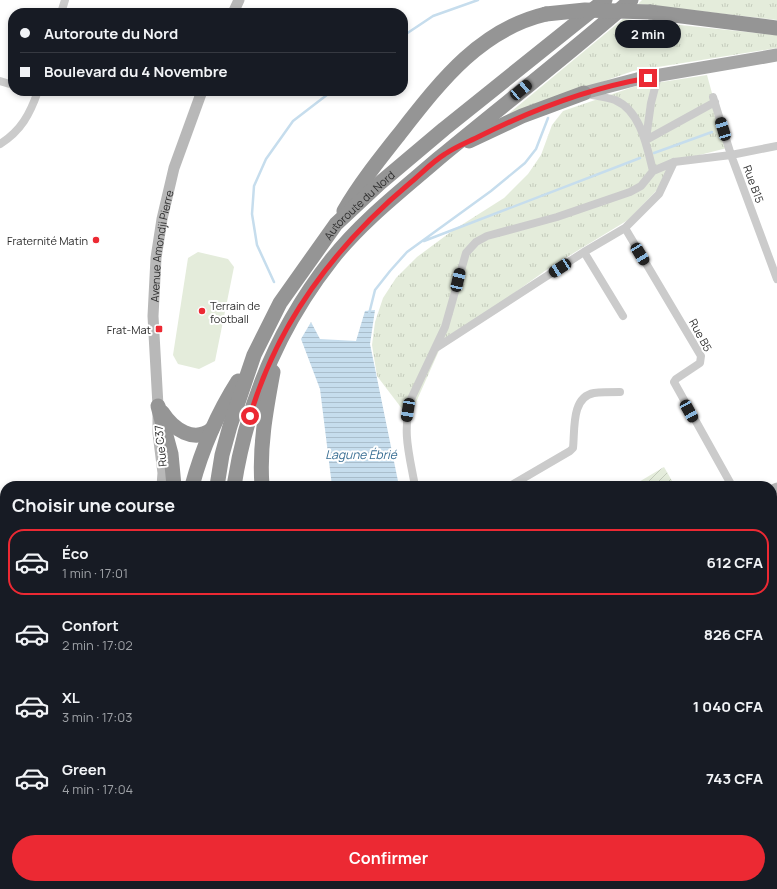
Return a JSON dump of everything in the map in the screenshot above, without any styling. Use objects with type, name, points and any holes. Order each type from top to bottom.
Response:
[{"type":"highway","name":"Autoroute du Nord","points":[[218,481],[222,455],[230,426],[254,355],[280,303],[336,224],[380,183],[444,129],[606,0]]},
{"type":"highway","name":"Autoroute du Nord","points":[[235,481],[240,453],[254,402],[280,341],[293,315],[314,283],[350,238],[390,200],[631,0]]},
{"type":"highway","points":[[336,224],[353,194],[425,101],[455,67],[472,51],[499,32],[515,24],[546,14],[585,10],[650,12],[777,28]]},
{"type":"highway","points":[[445,154],[522,116],[584,93]]},
{"type":"highway","points":[[262,481],[261,449],[265,411],[280,341]]},
{"type":"highway","points":[[193,481],[201,453],[212,429],[230,393],[254,355]]},
{"type":"highway","points":[[158,406],[172,424],[188,435],[205,434],[212,429]]},
{"type":"highway","points":[[158,406],[171,454],[174,481]]},
{"type":"main road","points":[[584,93],[658,76],[777,54]]},
{"type":"street","points":[[646,140],[650,103],[658,76]]},
{"type":"street","points":[[584,93],[615,101],[627,109],[639,126],[646,140],[653,171]]},
{"type":"street","points":[[0,144],[11,137],[22,126],[31,112],[35,96]]},
{"type":"street","name":"Avenue Amondji Pierre","points":[[158,406],[153,316],[156,258],[162,219],[174,168],[200,96]]},
{"type":"street","name":"Rue B15","points":[[646,140],[714,99],[731,155],[777,279]]},
{"type":"street","points":[[414,481],[406,440],[406,426],[411,399],[436,348],[451,309],[466,253],[476,242],[487,236],[557,217],[630,192],[641,186],[653,171],[674,162],[731,155],[777,146]]},
{"type":"street","points":[[436,348],[584,252],[625,228],[659,194],[674,162]]},
{"type":"street","name":"Rue B5","points":[[625,228],[702,356],[700,363],[676,379],[674,382],[729,481]]},
{"type":"street","points":[[584,252],[624,316]]},
{"type":"street","points":[[519,481],[573,448],[576,414],[579,403],[585,396],[593,393],[620,392]]},
{"type":"street","name":"Rue C37","points":[[158,406],[158,433],[163,473],[162,481]]},
{"type":"green space","points":[[642,0],[777,0],[777,20],[638,4]]},
{"type":"green space","points":[[623,19],[777,35],[777,48],[633,71],[507,115]]},
{"type":"green space","points":[[707,75],[727,148],[676,161],[657,190],[628,220],[549,268],[441,346],[409,418],[377,376],[372,345],[375,322],[383,298],[396,278],[417,257],[452,231],[504,198],[528,174],[541,155],[552,125],[563,111],[636,86]]},
{"type":"green space","name":"Terrain de football","points":[[198,252],[228,259],[234,267],[215,361],[199,369],[178,364],[173,355],[188,258]]},
{"type":"green space","points":[[664,467],[672,481],[640,481]]},
{"type":"water","name":"Lagune Ébrié","points":[[375,310],[370,344],[398,481],[331,481],[320,389],[301,339],[311,322],[320,339],[356,341],[365,311]]},
{"type":"waterway","points":[[408,33],[433,16],[478,0]]},
{"type":"waterway","points":[[274,282],[257,245],[252,214],[254,186],[266,159],[293,121],[326,96]]},
{"type":"waterway","points":[[369,314],[375,290],[407,252],[491,191],[525,163],[536,149],[548,118]]},
{"type":"waterway","points":[[654,153],[712,132]]},
{"type":"waterway","points":[[424,241],[640,158]]},
{"type":"place","name":"Fraternité Matin","points":[[96,240]]},
{"type":"place","name":"Terrain de football","points":[[202,311]]},
{"type":"place","name":"Frat-Mat","points":[[159,329]]},
{"type":"route","points":[[250,416],[264,376],[293,315],[332,259],[350,238],[390,200],[445,154],[497,127],[584,93],[637,79],[648,78]]}]
